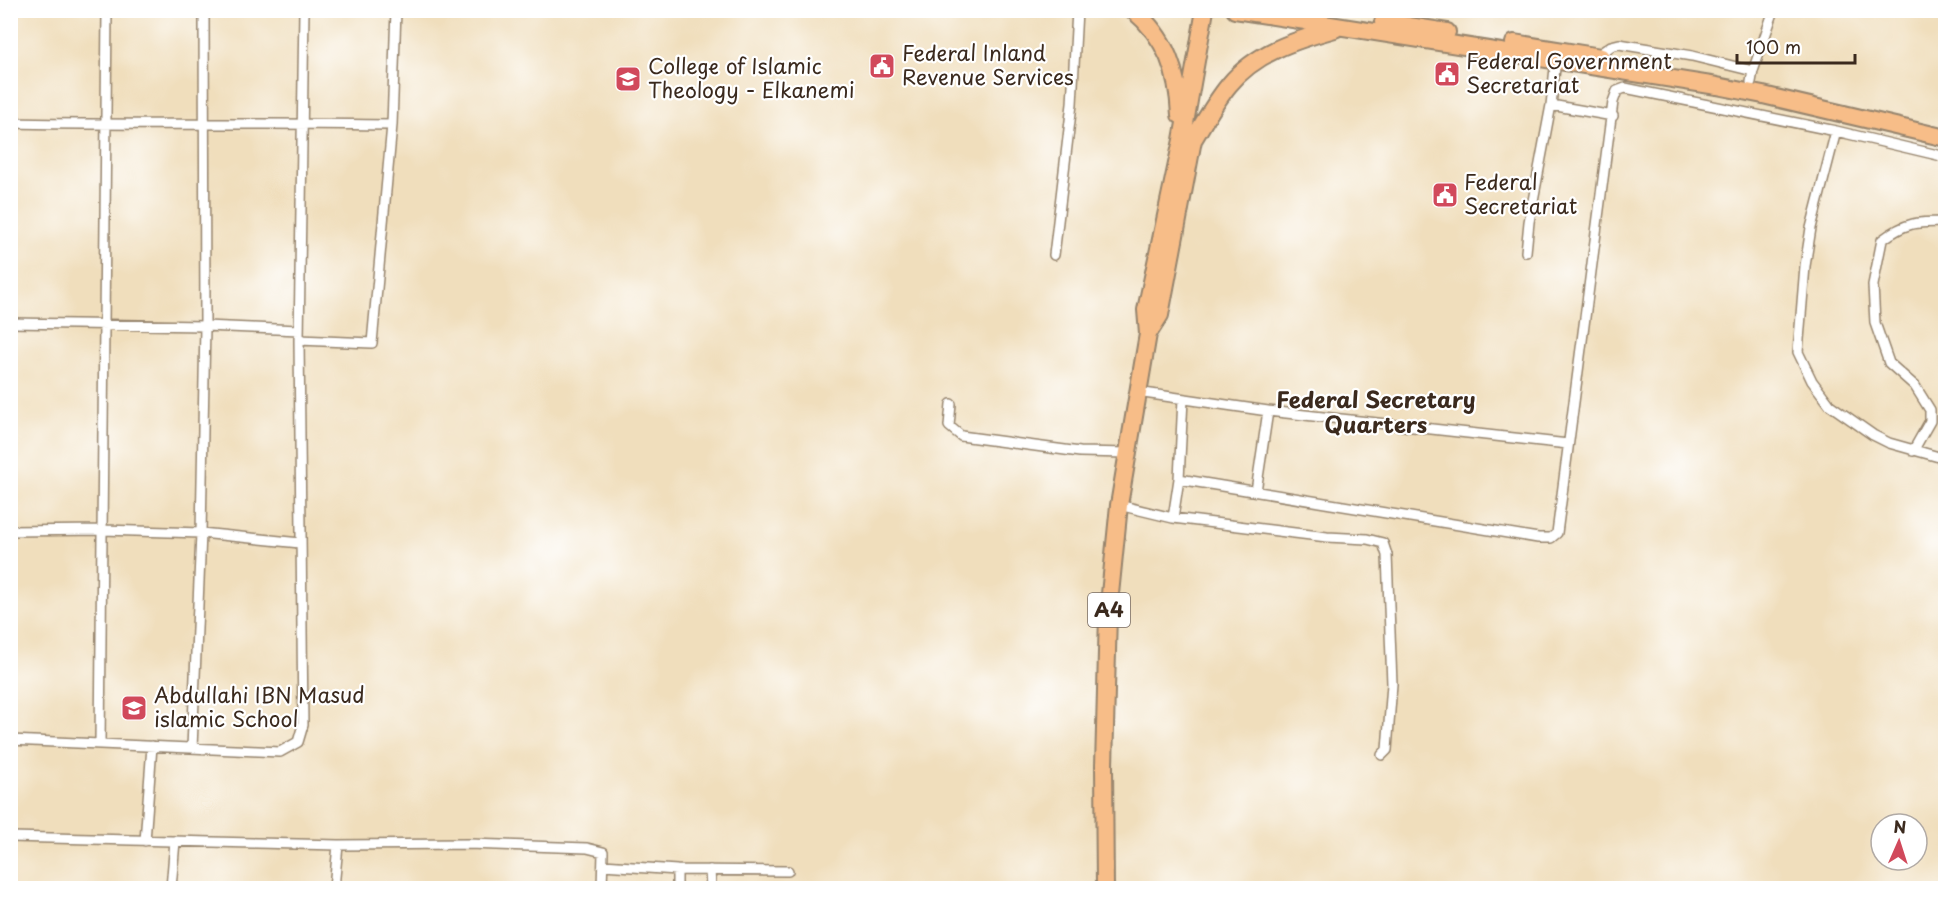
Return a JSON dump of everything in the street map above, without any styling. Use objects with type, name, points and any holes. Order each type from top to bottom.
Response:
[{"type":"highway","points":[[1133,10],[1154,31],[1166,48],[1173,66],[1187,140]]},
{"type":"highway","name":"A4","points":[[1205,10],[1207,31]]},
{"type":"highway","name":"A4","points":[[1105,888],[1105,691],[1108,614],[1119,505],[1148,333],[1160,315],[1187,140],[1207,31],[1215,10]]},
{"type":"highway","points":[[1235,10],[1342,28],[1557,55],[1597,56],[1752,77],[1946,126]]},
{"type":"highway","points":[[1304,10],[1332,12],[1408,26],[1762,95],[1946,138]]},
{"type":"highway","points":[[1388,10],[1408,26]]},
{"type":"highway","points":[[1187,140],[1229,85],[1249,65],[1273,50],[1342,28]]},
{"type":"street","points":[[100,744],[107,10]]},
{"type":"street","points":[[192,748],[201,533],[205,326],[204,10]]},
{"type":"street","points":[[10,740],[280,752],[298,742],[303,725],[299,330],[304,10]]},
{"type":"street","points":[[299,340],[372,343],[392,125],[396,10]]},
{"type":"street","points":[[1054,255],[1072,104],[1077,10]]},
{"type":"street","points":[[1752,77],[1774,10]]},
{"type":"street","points":[[1526,252],[1529,222],[1551,105],[1557,55]]},
{"type":"street","points":[[1179,479],[1538,538],[1551,538],[1557,533],[1613,102],[1617,91],[1625,88],[1836,131],[1946,157]]},
{"type":"street","points":[[1551,105],[1612,116]]},
{"type":"street","points":[[10,123],[392,125]]},
{"type":"street","points":[[1836,131],[1811,228],[1805,266],[1798,352],[1812,381],[1830,405],[1873,435],[1914,451],[1946,459]]},
{"type":"street","points":[[1914,451],[1930,421],[1930,410],[1915,386],[1889,363],[1875,323],[1873,285],[1882,240],[1896,229],[1913,223],[1946,222]]},
{"type":"street","points":[[10,322],[299,330]]},
{"type":"street","points":[[1137,392],[1268,411],[1568,444]]},
{"type":"street","points":[[1173,518],[1179,479],[1183,399]]},
{"type":"street","points":[[951,404],[949,426],[961,436],[1080,452],[1128,453]]},
{"type":"street","points":[[1256,491],[1268,411]]},
{"type":"street","points":[[1119,505],[1173,518],[1327,537],[1367,539],[1383,543],[1387,555],[1392,684],[1387,750],[1382,755]]},
{"type":"street","points":[[10,531],[103,530],[201,533],[300,543]]},
{"type":"street","points":[[145,840],[152,746]]},
{"type":"street","points":[[10,837],[587,848],[603,852],[602,888]]},
{"type":"street","points":[[171,888],[175,841]]},
{"type":"street","points":[[334,888],[338,845]]},
{"type":"street","points":[[603,865],[677,870],[788,871]]},
{"type":"street","points":[[677,870],[677,888]]},
{"type":"street","points":[[710,870],[711,888]]},
{"type":"place","name":"Federal Inland Revenue Services","points":[[882,66]]},
{"type":"place","name":"Federal Government Secretariat","points":[[1447,74]]},
{"type":"place","name":"College of Islamic Theology - Elkanemi","points":[[628,79]]},
{"type":"place","name":"Federal Secretariat","points":[[1445,195]]},
{"type":"place","name":"Abdullahi IBN Masud islamic School","points":[[134,708]]},
{"type":"district","name":"Federal Secretary Quarters","points":[[1376,413]]}]
